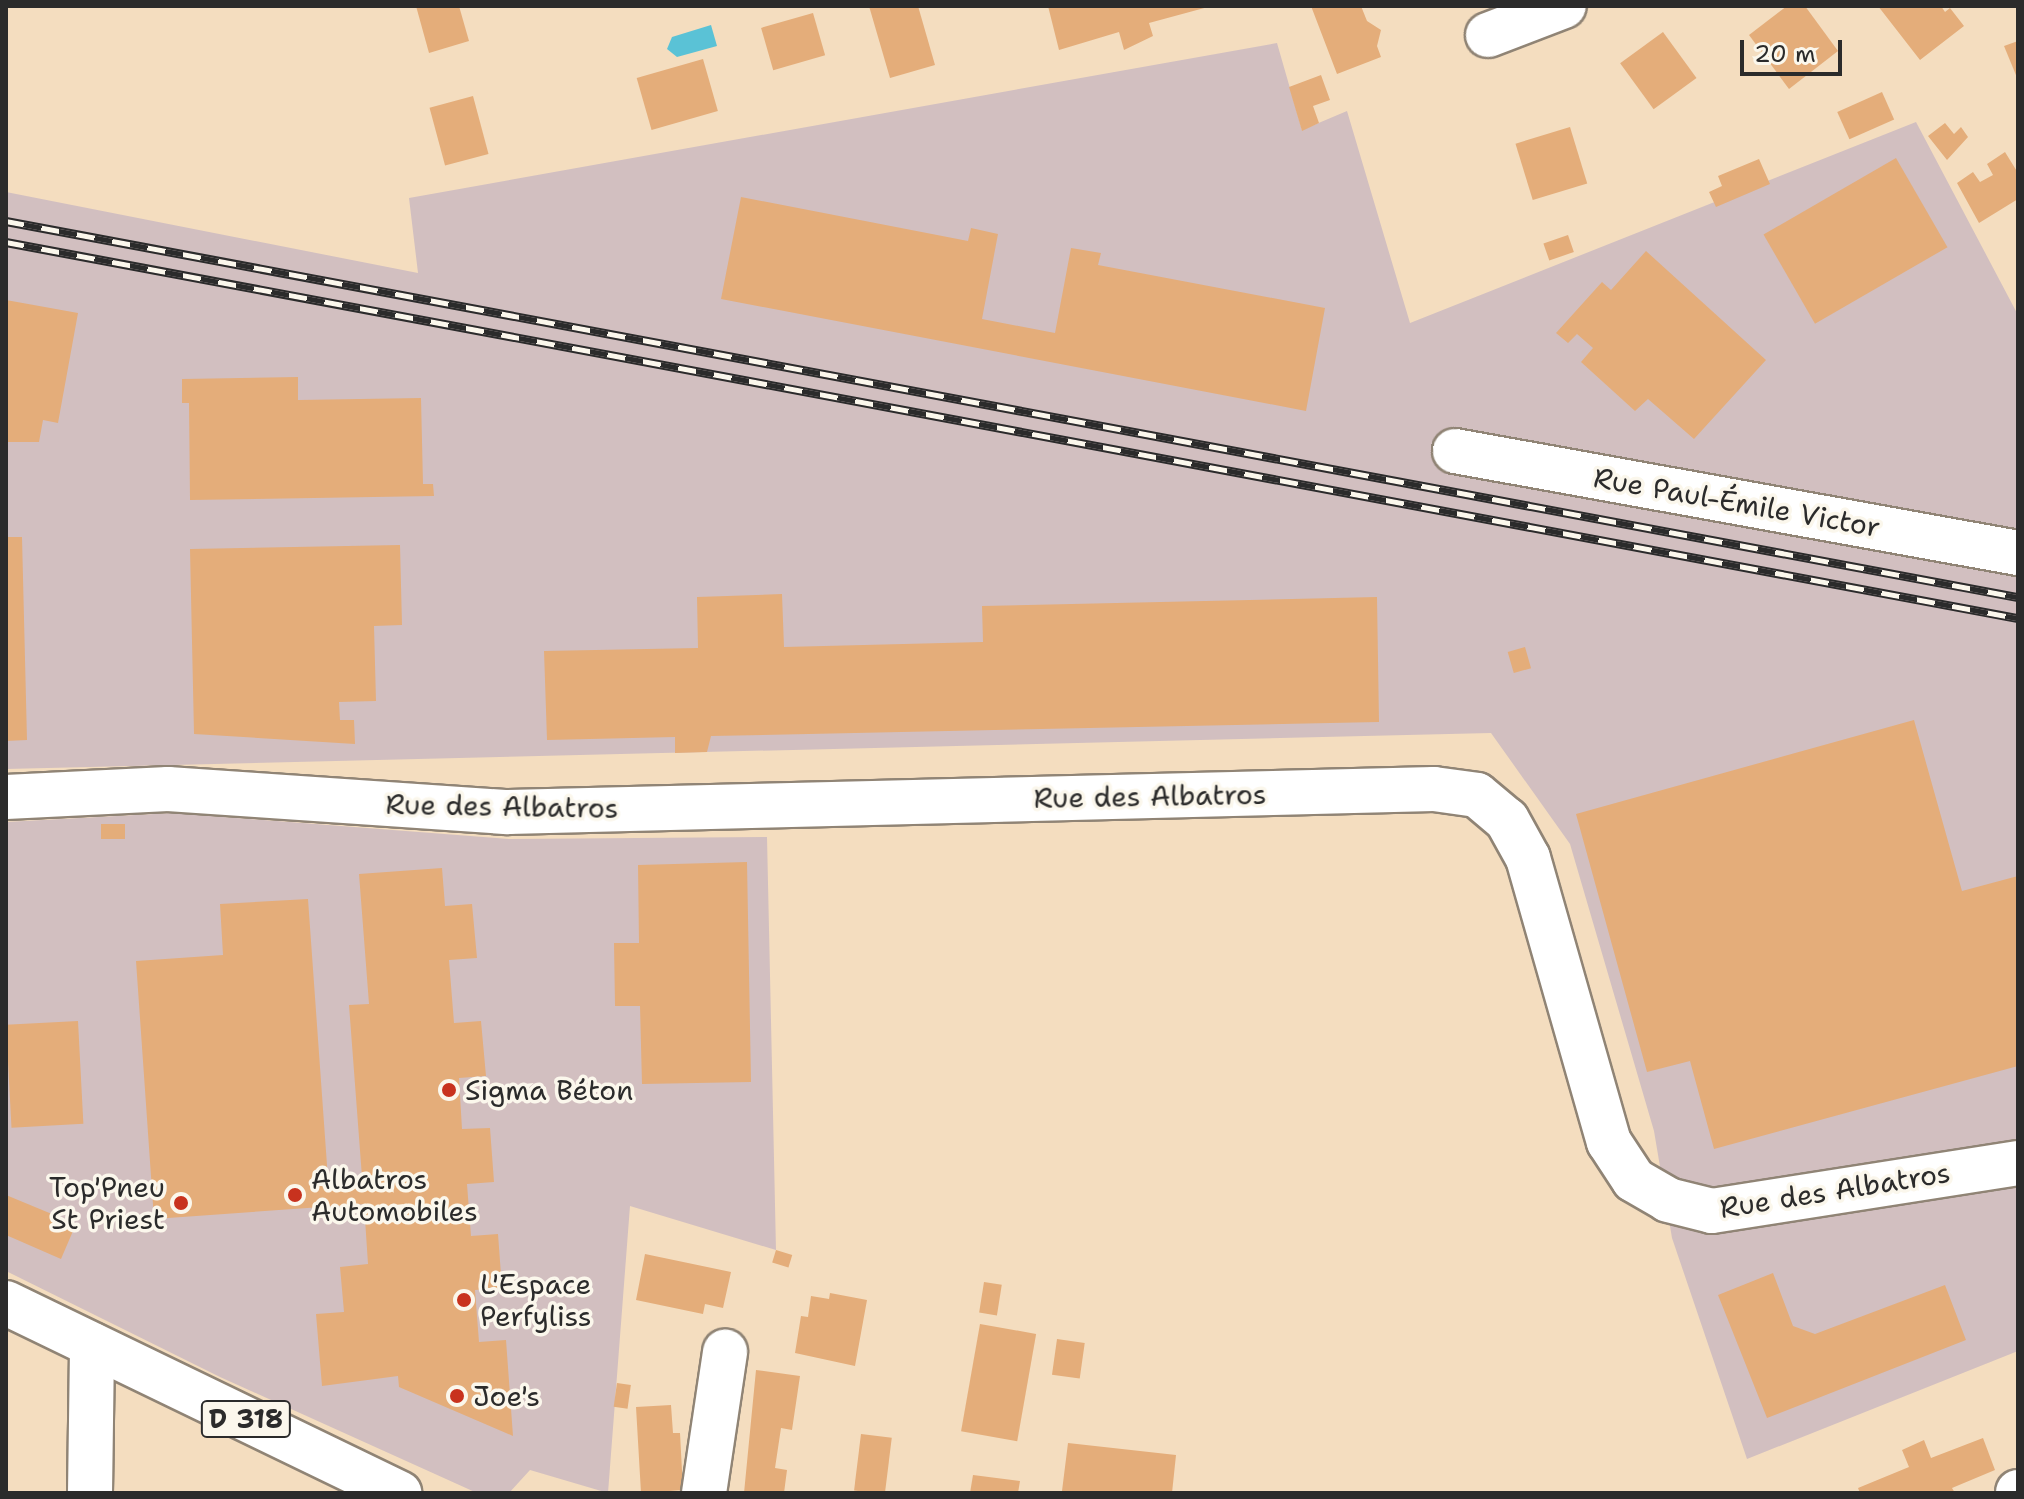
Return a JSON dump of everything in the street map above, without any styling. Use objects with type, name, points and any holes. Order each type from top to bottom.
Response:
[{"type":"street","points":[[1488,35],[1564,6]]},
{"type":"street","name":"Rue Paul-Émile Victor","points":[[1455,451],[2018,553]]},
{"type":"street","name":"Rue des Albatros","points":[[6,797],[168,789],[508,812],[1434,789],[1477,795],[1507,820],[1528,858],[1609,1142],[1634,1180],[1668,1200],[1712,1211],[2018,1163]]},
{"type":"street","name":"D 318","points":[[6,1303],[386,1490]]},
{"type":"street","points":[[90,1493],[92,1345]]},
{"type":"street","points":[[704,1493],[725,1352]]},
{"type":"shaded area","points":[[1277,43],[1302,130],[1347,111],[1410,323],[1916,122],[2018,315],[2018,1351],[1747,1459],[1672,1238],[1654,1131],[1570,844],[1491,733],[6,769],[6,192],[418,273],[409,198]]},
{"type":"shaded area","points":[[172,813],[509,839],[767,837],[776,1250],[630,1206],[608,1493],[530,1470],[509,1493],[477,1493],[220,1377],[6,1271],[6,822]]},
{"type":"water","points":[[711,25],[717,46],[677,57],[667,49],[672,37]]},
{"type":"building","points":[[416,6],[459,6],[469,41],[429,53]]},
{"type":"building","points":[[869,6],[918,6],[935,65],[890,78]]},
{"type":"building","points":[[1048,6],[1208,7],[1149,23],[1153,36],[1124,50],[1119,32],[1059,50]]},
{"type":"building","points":[[1311,6],[1361,6],[1367,21],[1381,30],[1377,46],[1381,57],[1337,74]]},
{"type":"building","points":[[1787,6],[1805,6],[1838,51],[1789,89],[1749,35]]},
{"type":"building","points":[[1878,6],[1941,6],[1945,12],[1950,8],[1964,26],[1920,60]]},
{"type":"building","points":[[813,13],[825,55],[773,70],[761,28]]},
{"type":"building","points":[[1663,32],[1697,78],[1654,109],[1620,63]]},
{"type":"building","points":[[2018,41],[2018,80],[2004,46]]},
{"type":"building","points":[[703,59],[718,111],[652,130],[637,78]]},
{"type":"building","points":[[1321,75],[1330,100],[1313,106],[1319,123],[1302,131],[1289,87]]},
{"type":"building","points":[[1882,92],[1894,119],[1849,139],[1837,112]]},
{"type":"building","points":[[473,96],[489,154],[445,166],[430,108]]},
{"type":"building","points":[[1945,123],[1954,134],[1961,127],[1968,137],[1947,160],[1928,136]]},
{"type":"building","points":[[1570,127],[1587,183],[1533,200],[1515,144]]},
{"type":"building","points":[[2005,152],[2018,173],[2018,199],[1979,223],[1957,183],[1973,172],[1980,182],[1993,175],[1987,164]]},
{"type":"building","points":[[1896,158],[1948,247],[1815,324],[1763,234]]},
{"type":"building","points":[[1759,159],[1770,184],[1716,207],[1709,192],[1722,186],[1718,176]]},
{"type":"building","points":[[741,197],[968,241],[971,228],[998,234],[982,319],[1055,333],[1071,248],[1101,253],[1098,265],[1325,308],[1306,411],[721,299]]},
{"type":"building","points":[[1568,235],[1574,252],[1549,260],[1543,243]]},
{"type":"building","points":[[1646,251],[1766,360],[1694,439],[1648,399],[1635,411],[1581,362],[1593,348],[1577,334],[1568,343],[1556,333],[1602,282],[1611,290]]},
{"type":"building","points":[[6,300],[78,313],[58,423],[43,420],[39,442],[6,442]]},
{"type":"building","points":[[298,377],[298,400],[421,398],[423,484],[433,484],[434,496],[190,500],[189,403],[182,403],[182,379]]},
{"type":"building","points":[[6,537],[22,537],[27,740],[6,741]]},
{"type":"building","points":[[400,545],[402,625],[374,626],[376,701],[339,702],[340,720],[354,720],[355,744],[194,734],[190,549]]},
{"type":"building","points":[[782,594],[784,647],[983,642],[982,606],[1377,597],[1379,722],[711,736],[707,752],[675,753],[675,737],[547,740],[544,651],[698,648],[697,597]]},
{"type":"building","points":[[1525,647],[1531,668],[1514,673],[1508,652]]},
{"type":"building","points":[[1914,720],[1962,891],[2018,876],[2018,1066],[1714,1149],[1690,1061],[1647,1072],[1576,814]]},
{"type":"building","points":[[101,824],[125,824],[125,839],[101,839]]},
{"type":"building","points":[[747,862],[751,1082],[642,1084],[640,1006],[615,1006],[614,943],[639,943],[638,865]]},
{"type":"building","points":[[442,868],[445,906],[472,904],[477,958],[449,960],[454,1023],[481,1021],[486,1076],[459,1078],[462,1129],[490,1128],[494,1182],[467,1184],[471,1236],[498,1234],[502,1288],[475,1290],[479,1342],[506,1340],[513,1436],[399,1387],[398,1376],[322,1386],[316,1314],[344,1312],[340,1267],[368,1264],[364,1204],[154,1219],[136,961],[223,955],[220,904],[308,899],[328,1179],[362,1177],[349,1005],[369,1004],[359,874]]},
{"type":"building","points":[[78,1021],[83,1124],[11,1128],[6,1025]]},
{"type":"building","points":[[6,1195],[76,1224],[61,1259],[6,1235]]},
{"type":"building","points":[[776,1250],[792,1255],[788,1267],[772,1262]]},
{"type":"building","points":[[645,1254],[731,1272],[723,1308],[705,1304],[703,1314],[636,1300]]},
{"type":"building","points":[[1773,1273],[1793,1326],[1815,1334],[1945,1285],[1966,1340],[1767,1418],[1718,1295]]},
{"type":"building","points":[[984,1282],[1002,1285],[997,1315],[979,1313]]},
{"type":"building","points":[[830,1293],[867,1300],[855,1366],[795,1353],[801,1316],[808,1317],[811,1296],[829,1299]]},
{"type":"building","points":[[980,1324],[1036,1334],[1017,1441],[961,1431]]},
{"type":"building","points":[[1057,1339],[1085,1343],[1080,1379],[1052,1375]]},
{"type":"building","points":[[756,1370],[800,1376],[792,1430],[781,1428],[775,1468],[787,1470],[784,1493],[744,1493]]},
{"type":"building","points":[[617,1383],[631,1385],[628,1409],[614,1407]]},
{"type":"building","points":[[671,1405],[673,1433],[680,1433],[683,1490],[641,1493],[636,1407]]},
{"type":"building","points":[[861,1434],[892,1438],[885,1493],[854,1491]]},
{"type":"building","points":[[1983,1438],[1995,1470],[1952,1488],[1955,1493],[1860,1493],[1858,1488],[1909,1467],[1902,1450],[1924,1440],[1931,1458]]},
{"type":"building","points":[[1068,1443],[1176,1455],[1172,1493],[1062,1491]]},
{"type":"building","points":[[973,1475],[1020,1481],[1018,1493],[970,1493]]},
{"type":"railway","points":[[6,221],[2018,597]]},
{"type":"railway","points":[[6,242],[2018,618]]},
{"type":"place","name":"Sigma Béton","points":[[449,1090]]},
{"type":"place","name":"Albatros Automobiles","points":[[295,1195]]},
{"type":"place","name":"Top'Pneu St Priest","points":[[181,1203]]},
{"type":"place","name":"L'Espace Perfyliss","points":[[464,1300]]},
{"type":"place","name":"Joe's","points":[[457,1396]]}]
